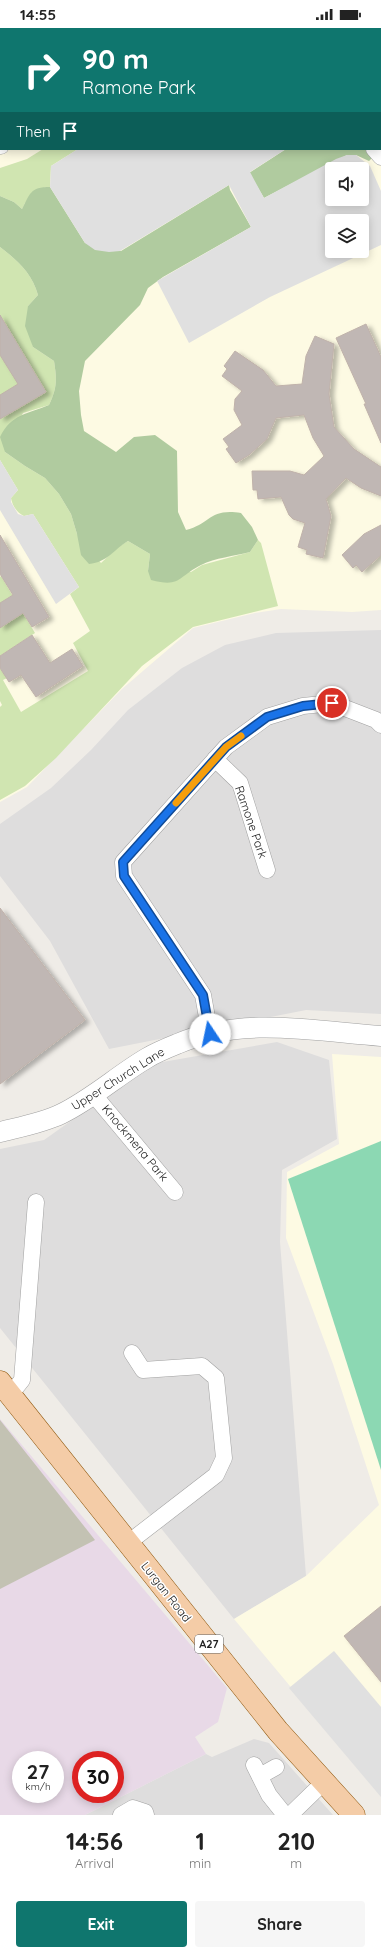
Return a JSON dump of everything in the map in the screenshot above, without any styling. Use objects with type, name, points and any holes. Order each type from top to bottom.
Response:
[{"type":"main road","name":"Lurgan Road","points":[[5,1388],[278,1731],[354,1815]]},
{"type":"street","points":[[210,1034],[203,995],[124,876],[123,862],[226,747],[267,717],[303,706],[332,703],[376,720],[381,725]]},
{"type":"street","name":"Ramone Park","points":[[215,759],[240,783],[267,870]]},
{"type":"street","name":"Upper Church Lane","points":[[0,1132],[28,1125],[61,1114],[94,1095],[148,1058],[179,1043],[210,1034],[241,1028],[271,1027],[381,1036]]},
{"type":"street","name":"Knockmena Park","points":[[94,1095],[175,1192]]},
{"type":"street","points":[[5,1388],[22,1380],[36,1202]]},
{"type":"street","points":[[128,1543],[216,1475],[224,1458],[216,1378],[202,1366],[143,1370],[132,1353]]},
{"type":"street","points":[[276,1767],[257,1770],[269,1795],[285,1815]]},
{"type":"street","points":[[290,1815],[324,1782]]},
{"type":"street","points":[[121,1815],[133,1808],[145,1812],[146,1815]]},
{"type":"shaded area","points":[[0,150],[381,150],[381,610],[352,612],[281,609],[255,613],[193,628],[122,689],[27,787],[0,802]]},
{"type":"shaded area","points":[[76,150],[284,150],[250,172],[264,198],[325,165],[325,206],[369,206],[369,165],[381,191],[381,245],[369,251],[369,214],[325,214],[325,258],[353,258],[270,297],[189,343],[157,281],[251,227],[229,185],[120,251],[109,252],[95,250],[85,243],[50,187],[51,166]]},
{"type":"shaded area","points":[[347,155],[356,155],[365,162],[330,162]]},
{"type":"shaded area","points":[[0,460],[18,490],[11,498],[11,502],[18,514],[24,516],[33,514],[79,587],[56,604],[0,510]]},
{"type":"shaded area","points":[[381,630],[381,1014],[306,1010],[109,1049],[50,941],[0,876],[0,824],[51,788],[91,750],[128,710],[182,668],[225,645],[276,633]]},
{"type":"shaded area","points":[[277,1042],[329,1060],[337,1139],[282,1170],[280,1242],[306,1576],[234,1619],[0,1328],[0,1149],[44,1140],[151,1064]]},
{"type":"shaded area","points":[[332,1054],[381,1057],[381,1795],[234,1619],[306,1576],[379,1505],[333,1364],[286,1238],[287,1172],[339,1144]]},
{"type":"shaded area","points":[[0,1419],[227,1688],[218,1722],[195,1737],[206,1754],[124,1795],[124,1751],[72,1751],[72,1803],[109,1803],[85,1815],[0,1815]]},
{"type":"shaded area","points":[[0,1420],[95,1540],[0,1589]]},
{"type":"shaded area","points":[[334,1651],[381,1707],[381,1797],[289,1688]]},
{"type":"shaded area","points":[[254,1739],[269,1743],[333,1815],[85,1815],[109,1803],[124,1803],[124,1795],[206,1754],[212,1757]]},
{"type":"green space","points":[[41,150],[76,150],[51,166],[50,187],[45,187],[25,203],[22,209],[14,202],[0,196],[0,168],[27,159]]},
{"type":"green space","points":[[284,150],[367,150],[372,158],[369,161],[356,155],[347,155],[333,162],[325,162],[325,166],[264,198],[249,173]]},
{"type":"green space","points":[[229,185],[230,190],[251,227],[163,277],[148,288],[140,305],[85,361],[79,391],[84,431],[116,452],[134,437],[155,435],[177,451],[178,512],[186,530],[222,513],[241,513],[252,527],[258,540],[250,552],[206,563],[193,569],[178,580],[168,583],[151,580],[148,571],[150,554],[128,541],[101,561],[89,564],[81,555],[71,514],[59,494],[45,478],[5,452],[0,437],[4,429],[15,419],[49,405],[54,394],[56,374],[54,361],[33,347],[25,326],[28,306],[38,295],[32,280],[23,268],[0,247],[0,196],[14,202],[22,209],[29,195],[34,190],[43,187],[50,187],[85,243],[121,251]]},
{"type":"green space","points":[[0,247],[23,268],[32,280],[38,295],[28,306],[33,347],[54,361],[56,374],[54,394],[49,405],[23,413],[5,452],[45,478],[59,494],[71,514],[77,534],[101,563],[118,547],[128,541],[150,554],[148,571],[191,572],[202,565],[250,552],[258,540],[261,543],[278,606],[193,627],[142,666],[56,758],[25,786],[0,800],[0,707],[2,705],[0,701],[0,668],[7,678],[3,680],[21,712],[88,671],[73,643],[90,631],[70,594],[79,587],[33,514],[24,516],[15,508],[11,498],[18,490],[0,460]]},
{"type":"green space","points":[[1,576],[35,633],[0,656],[0,577]]},
{"type":"green space","points":[[381,1141],[381,1470],[288,1179]]},
{"type":"building","points":[[0,315],[46,392],[0,419],[0,395],[18,384],[0,355]]},
{"type":"building","points":[[366,324],[381,357],[381,443],[364,404],[366,404],[336,338]]},
{"type":"building","points":[[315,336],[334,344],[329,394],[334,427],[354,449],[381,467],[381,496],[361,488],[346,478],[326,499],[331,516],[323,558],[306,554],[307,550],[298,547],[305,523],[293,519],[289,515],[281,497],[258,499],[257,490],[253,490],[252,471],[290,471],[304,475],[324,456],[313,438],[304,415],[276,418],[267,439],[249,455],[236,463],[226,449],[229,447],[223,439],[242,425],[234,410],[235,399],[242,391],[222,376],[227,369],[224,366],[235,351],[263,370],[276,386],[302,384],[306,356]]},
{"type":"building","points":[[381,525],[381,555],[362,572],[356,565],[353,568],[342,555],[364,534]]},
{"type":"building","points":[[0,535],[49,617],[32,627],[23,613],[0,628],[0,603],[13,595],[0,574]]},
{"type":"building","points":[[32,635],[50,663],[72,649],[83,666],[36,697],[21,675],[9,682],[0,668],[0,656]]},
{"type":"building","points":[[0,908],[85,1020],[0,1084]]},
{"type":"building","points":[[381,1606],[381,1682],[344,1636]]},
{"type":"slow traffic","points":[[176,803],[226,747],[241,736]]},
{"type":"route","points":[[210,1034],[203,995],[124,876],[123,862],[226,747],[267,717],[303,706],[332,703]]}]
